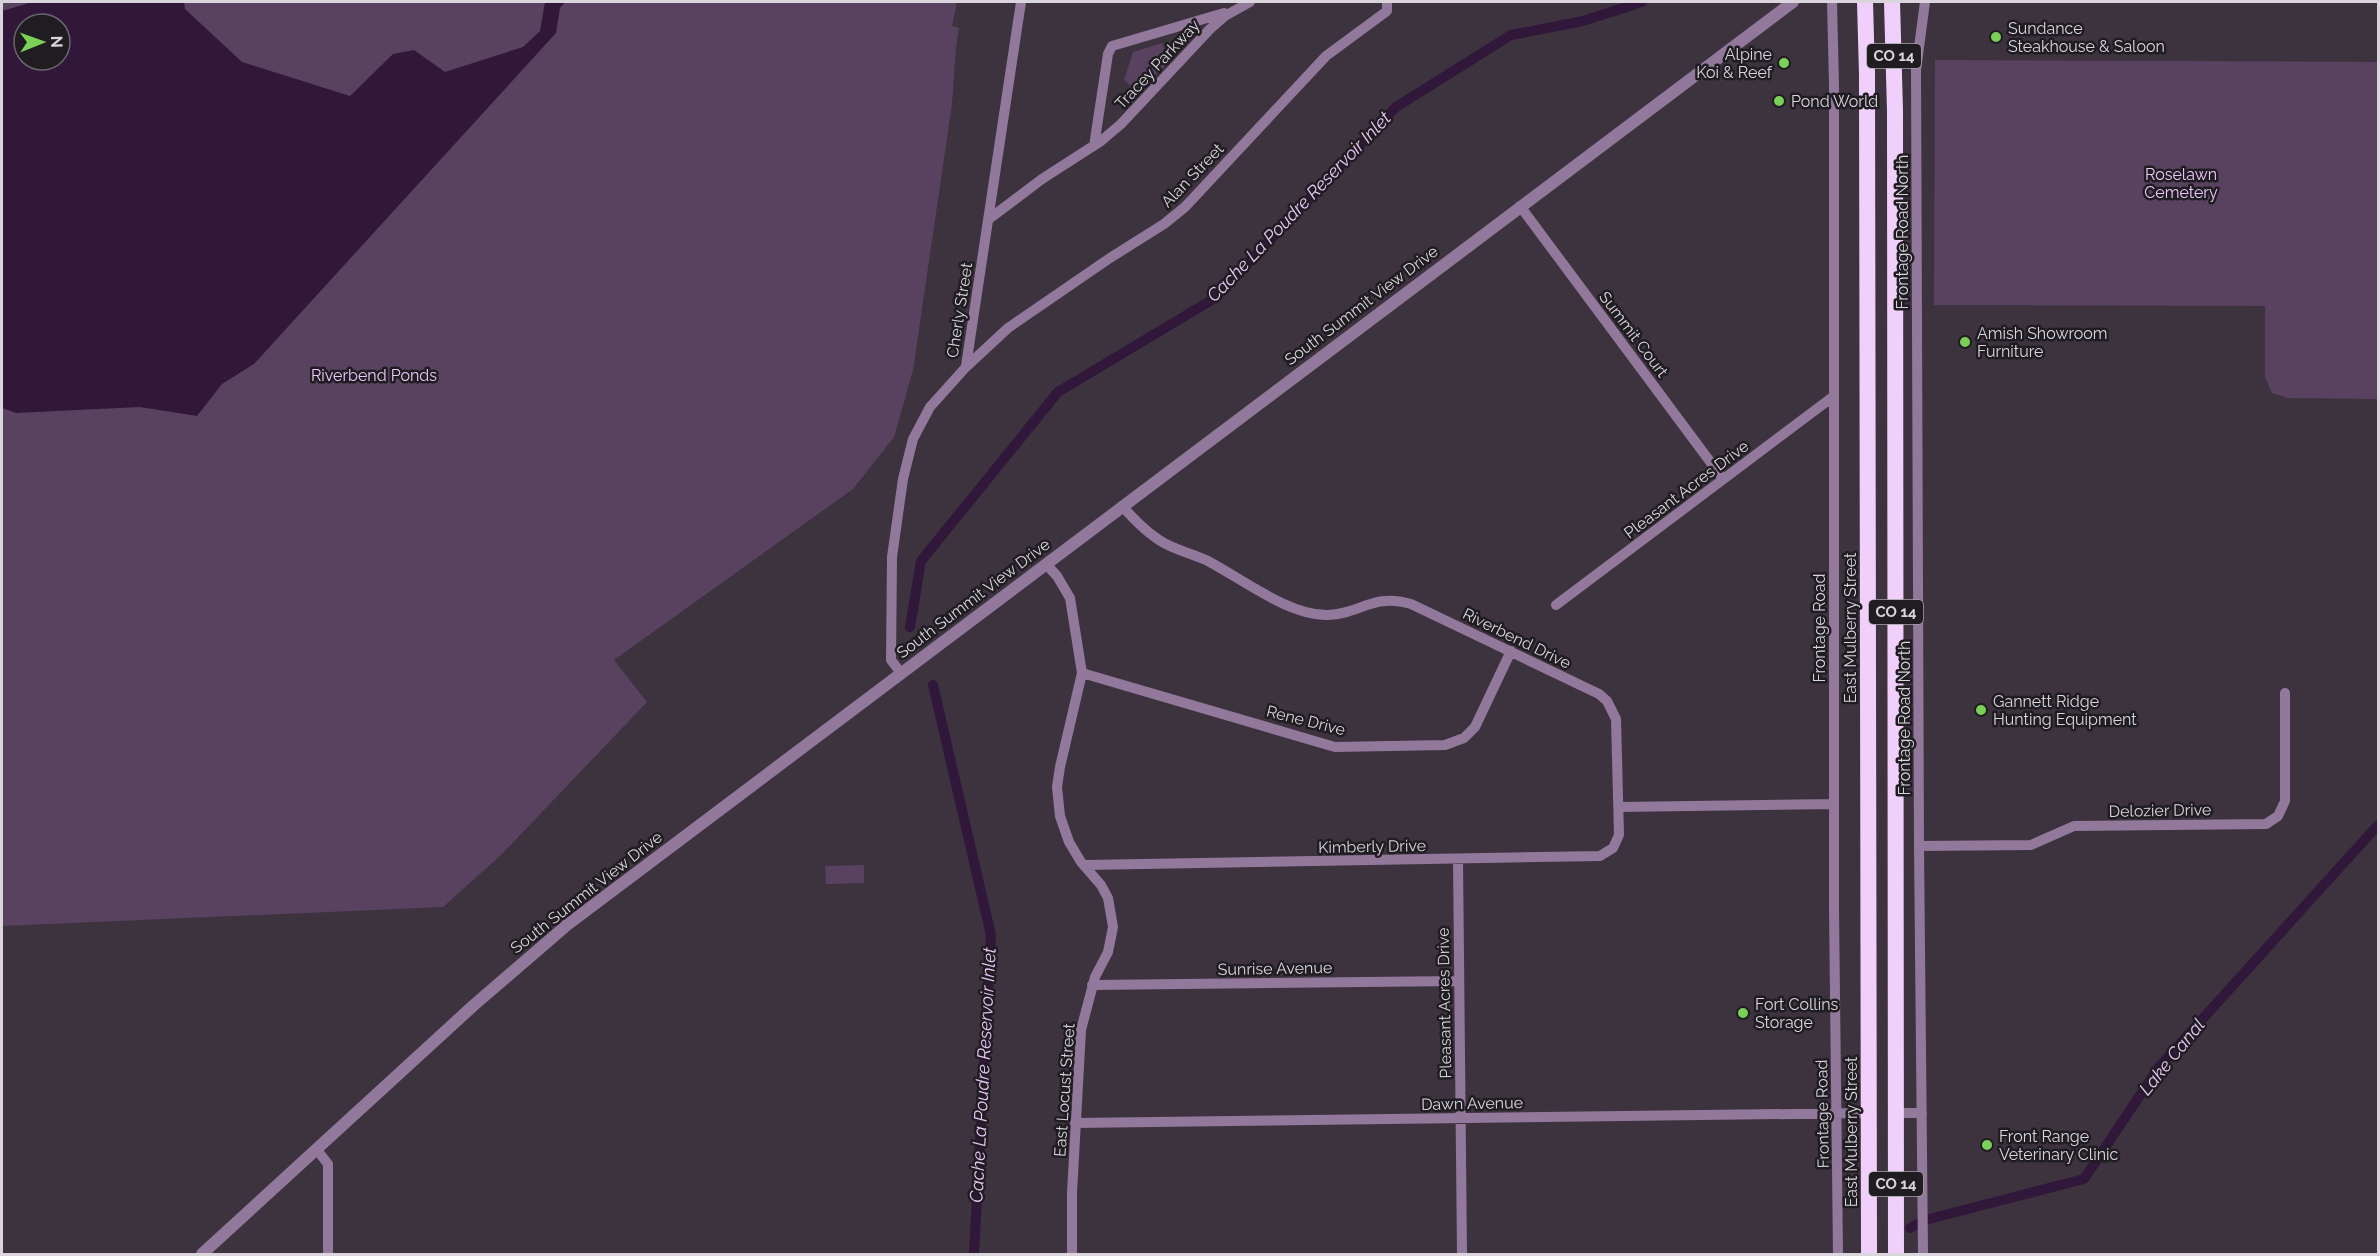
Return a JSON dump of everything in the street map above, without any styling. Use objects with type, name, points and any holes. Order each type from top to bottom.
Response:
[{"type":"highway","name":"East Mulberry Street","points":[[1864,2],[1867,74],[1869,1254]]},
{"type":"highway","name":"CO 14","points":[[1893,2],[1896,1254]]},
{"type":"street","name":"Cherly Street","points":[[902,673],[891,660],[891,567],[903,479],[913,439],[930,407],[966,367],[1021,2]]},
{"type":"street","name":"Alan Street","points":[[966,367],[1008,328],[1164,224],[1185,207],[1326,56],[1387,10],[1387,2]]},
{"type":"street","name":"South Summit View Drive","points":[[202,1254],[474,1005],[567,925],[1793,2]]},
{"type":"street","name":"Frontage Road","points":[[1832,2],[1834,804],[1838,1254]]},
{"type":"street","name":"Frontage Road North","points":[[1923,1254],[1916,70],[1925,2]]},
{"type":"street","name":"Tracey Parkway","points":[[1094,146],[1108,54],[1113,46],[1211,18],[1246,3]]},
{"type":"street","name":"Tracey Parkway","points":[[988,219],[1042,179],[1094,146],[1121,124],[1210,29],[1246,3]]},
{"type":"street","name":"Summit Court","points":[[1520,206],[1723,479]]},
{"type":"street","name":"Pleasant Acres Drive","points":[[1556,605],[1834,396]]},
{"type":"street","name":"Riverbend Drive","points":[[1122,506],[1146,531],[1161,542],[1204,560],[1301,611],[1326,615],[1340,613],[1378,600],[1399,600],[1599,694],[1607,701],[1616,719],[1619,807]]},
{"type":"street","name":"East Locust Street","points":[[1046,564],[1057,576],[1070,598],[1082,673],[1057,787],[1058,803],[1063,828],[1069,842],[1108,898],[1113,927],[1108,952],[1092,985],[1080,1038],[1075,1123],[1072,1254]]},
{"type":"street","name":"Rene Drive","points":[[1082,673],[1335,747],[1445,745],[1464,738],[1475,727],[1511,651]]},
{"type":"street","name":"Delozier Drive","points":[[1919,846],[2031,845],[2074,826],[2266,824],[2278,816],[2285,801],[2285,693]]},
{"type":"street","points":[[1619,807],[1834,804]]},
{"type":"street","name":"Kimberly Drive","points":[[1085,865],[1600,856],[1607,853],[1617,842],[1619,807]]},
{"type":"street","name":"Pleasant Acres Drive","points":[[1458,859],[1462,1254]]},
{"type":"street","name":"Sunrise Avenue","points":[[1092,985],[1459,981]]},
{"type":"street","name":"Dawn Avenue","points":[[1075,1123],[1869,1113]]},
{"type":"street","points":[[1896,1113],[1922,1113]]},
{"type":"street","points":[[317,1150],[328,1164],[328,1254]]},
{"type":"green space","name":"Riverbend Ponds","points":[[2,2],[957,2],[952,26],[959,28],[950,118],[913,370],[894,437],[853,489],[614,660],[647,702],[501,855],[443,907],[2,926]]},
{"type":"green space","points":[[1162,43],[1170,62],[1136,90],[1124,80],[1133,52]]},
{"type":"green space","name":"Roselawn Cemetery","points":[[1935,60],[2378,62],[2378,399],[2288,398],[2272,393],[2265,377],[2265,306],[1934,305]]},
{"type":"green space","points":[[864,865],[864,883],[826,884],[825,866]]},
{"type":"shaded area","points":[[28,2],[184,2],[185,9],[242,62],[350,96],[393,54],[414,50],[445,72],[523,47],[540,31],[545,2],[565,2],[560,8],[556,33],[254,364],[222,384],[197,416],[140,407],[16,413],[2,408],[2,11]]},
{"type":"waterway","name":"Cache La Poudre Reservoir Inlet","points":[[910,627],[921,561],[1058,392],[1215,298],[1396,107],[1511,35],[1583,21],[1642,2]]},
{"type":"waterway","name":"Cache La Poudre Reservoir Inlet","points":[[933,685],[991,935],[974,1254]]},
{"type":"waterway","name":"Lake Canal","points":[[1929,1219],[2084,1179],[2159,1067],[2378,825]]},
{"type":"waterway","name":"Lake Canal","points":[[1910,1228],[1917,1224]]},
{"type":"place","name":"Sundance Steakhouse & Saloon","points":[[1996,37]]},
{"type":"place","name":"Alpine Koi & Reef","points":[[1784,63]]},
{"type":"place","name":"Pond World","points":[[1779,101]]},
{"type":"place","name":"Amish Showroom Furniture","points":[[1965,342]]},
{"type":"place","name":"Gannett Ridge Hunting Equipment","points":[[1981,710]]},
{"type":"place","name":"Fort Collins Storage","points":[[1743,1013]]},
{"type":"place","name":"Front Range Veterinary Clinic","points":[[1987,1145]]}]
